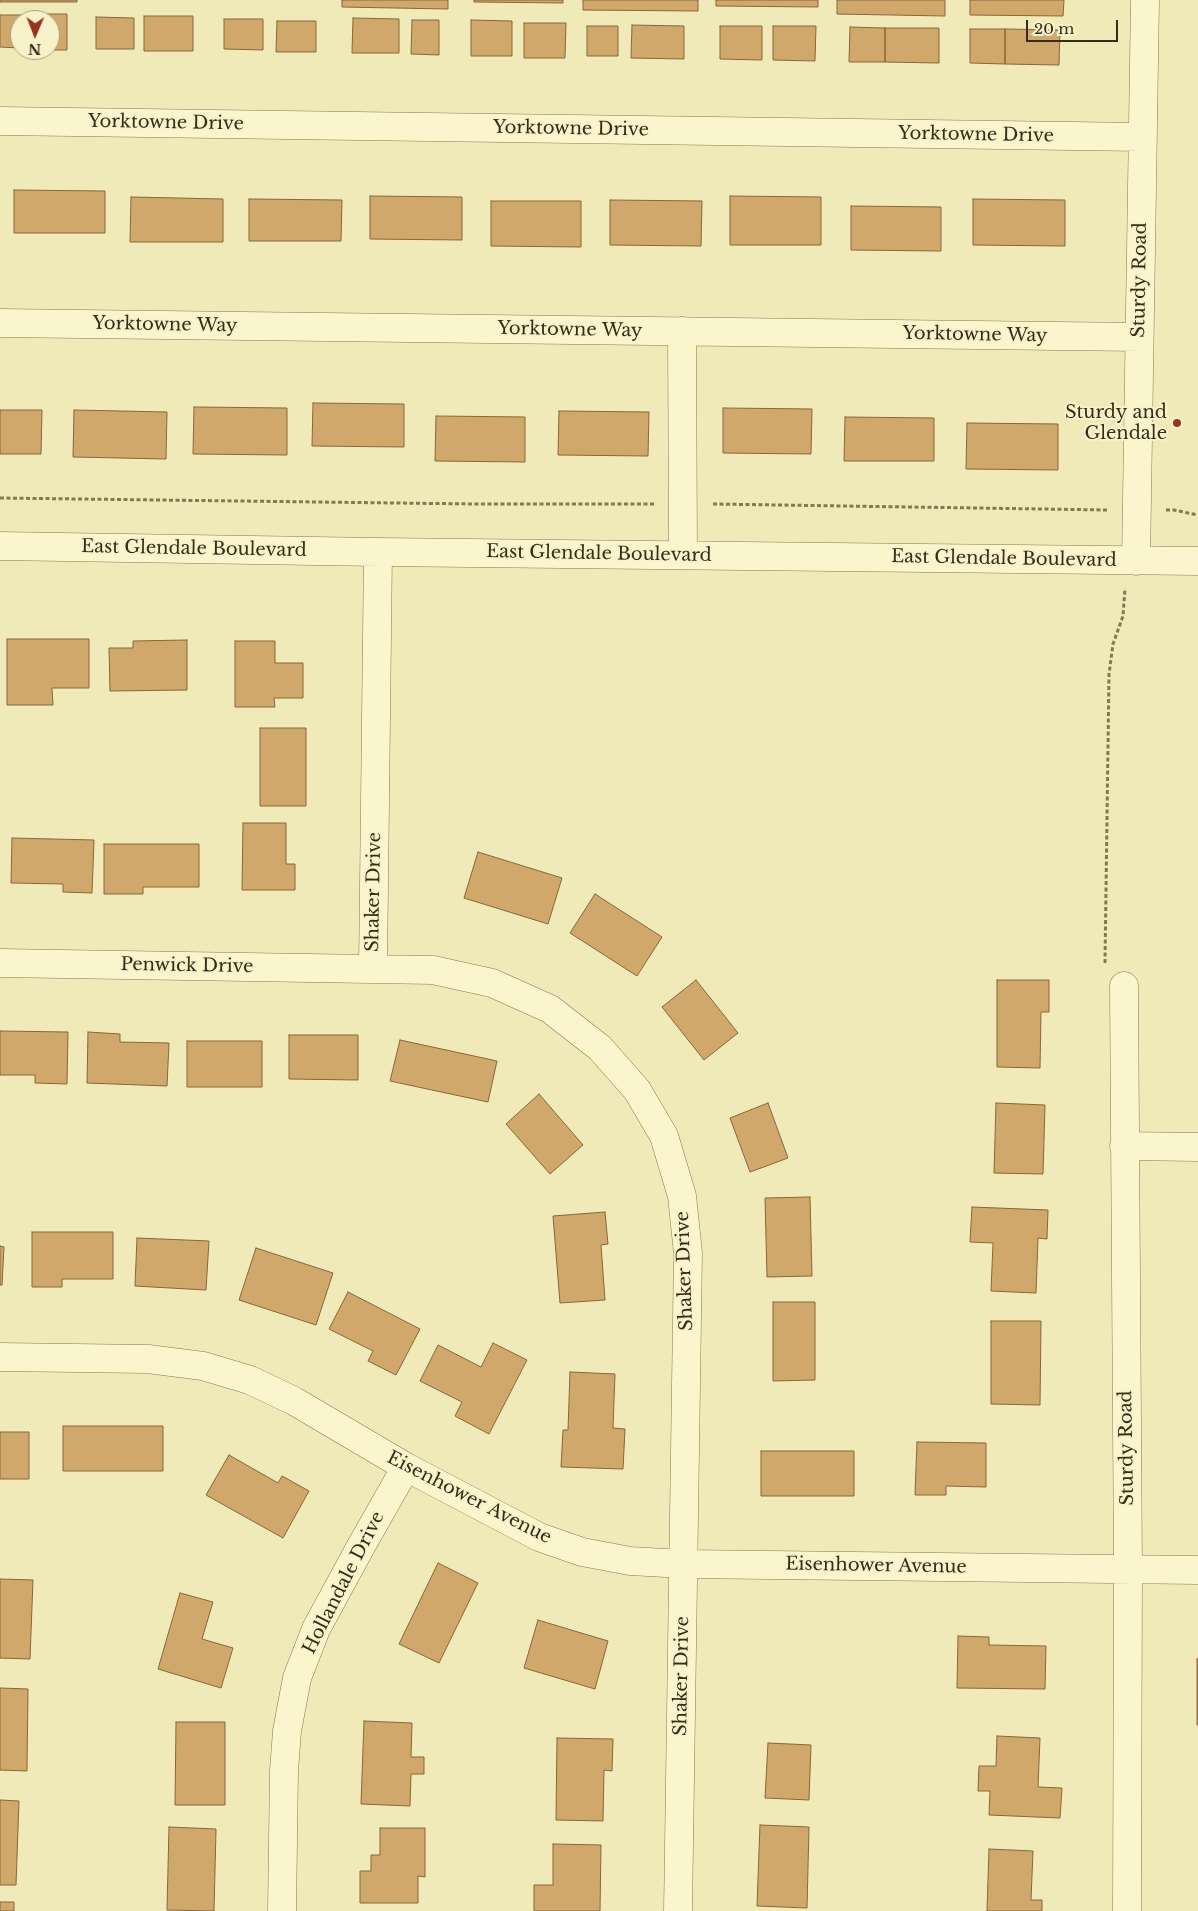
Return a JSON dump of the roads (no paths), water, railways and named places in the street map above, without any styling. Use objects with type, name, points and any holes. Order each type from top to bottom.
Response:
[{"type":"street","name":"Sturdy Road","points":[[1127,560],[1136,510],[1145,0]]},
{"type":"street","name":"Yorktowne Drive","points":[[0,121],[1142,137]]},
{"type":"street","name":"Yorktowne Way","points":[[0,323],[1140,337]]},
{"type":"street","points":[[682,331],[683,555]]},
{"type":"street","name":"East Glendale Boulevard","points":[[0,546],[1198,561]]},
{"type":"street","name":"Shaker Drive","points":[[378,552],[373,968],[433,970],[492,983],[550,1009],[600,1048],[637,1090],[664,1136],[682,1196],[688,1253],[678,1911]]},
{"type":"street","name":"Penwick Drive","points":[[0,963],[373,968]]},
{"type":"street","name":"Sturdy Road","points":[[1124,986],[1128,1569],[1127,1911]]},
{"type":"street","points":[[1124,1146],[1198,1147]]},
{"type":"street","name":"Eisenhower Avenue","points":[[0,1357],[148,1359],[203,1366],[250,1380],[294,1401],[406,1468],[539,1538],[582,1552],[630,1561],[684,1564],[1198,1570]]},
{"type":"street","name":"Hollandale Drive","points":[[282,1911],[284,1772],[287,1730],[297,1678],[316,1629],[406,1468]]},
{"type":"place","name":"Sturdy and Glendale","points":[[1177,423]]}]
